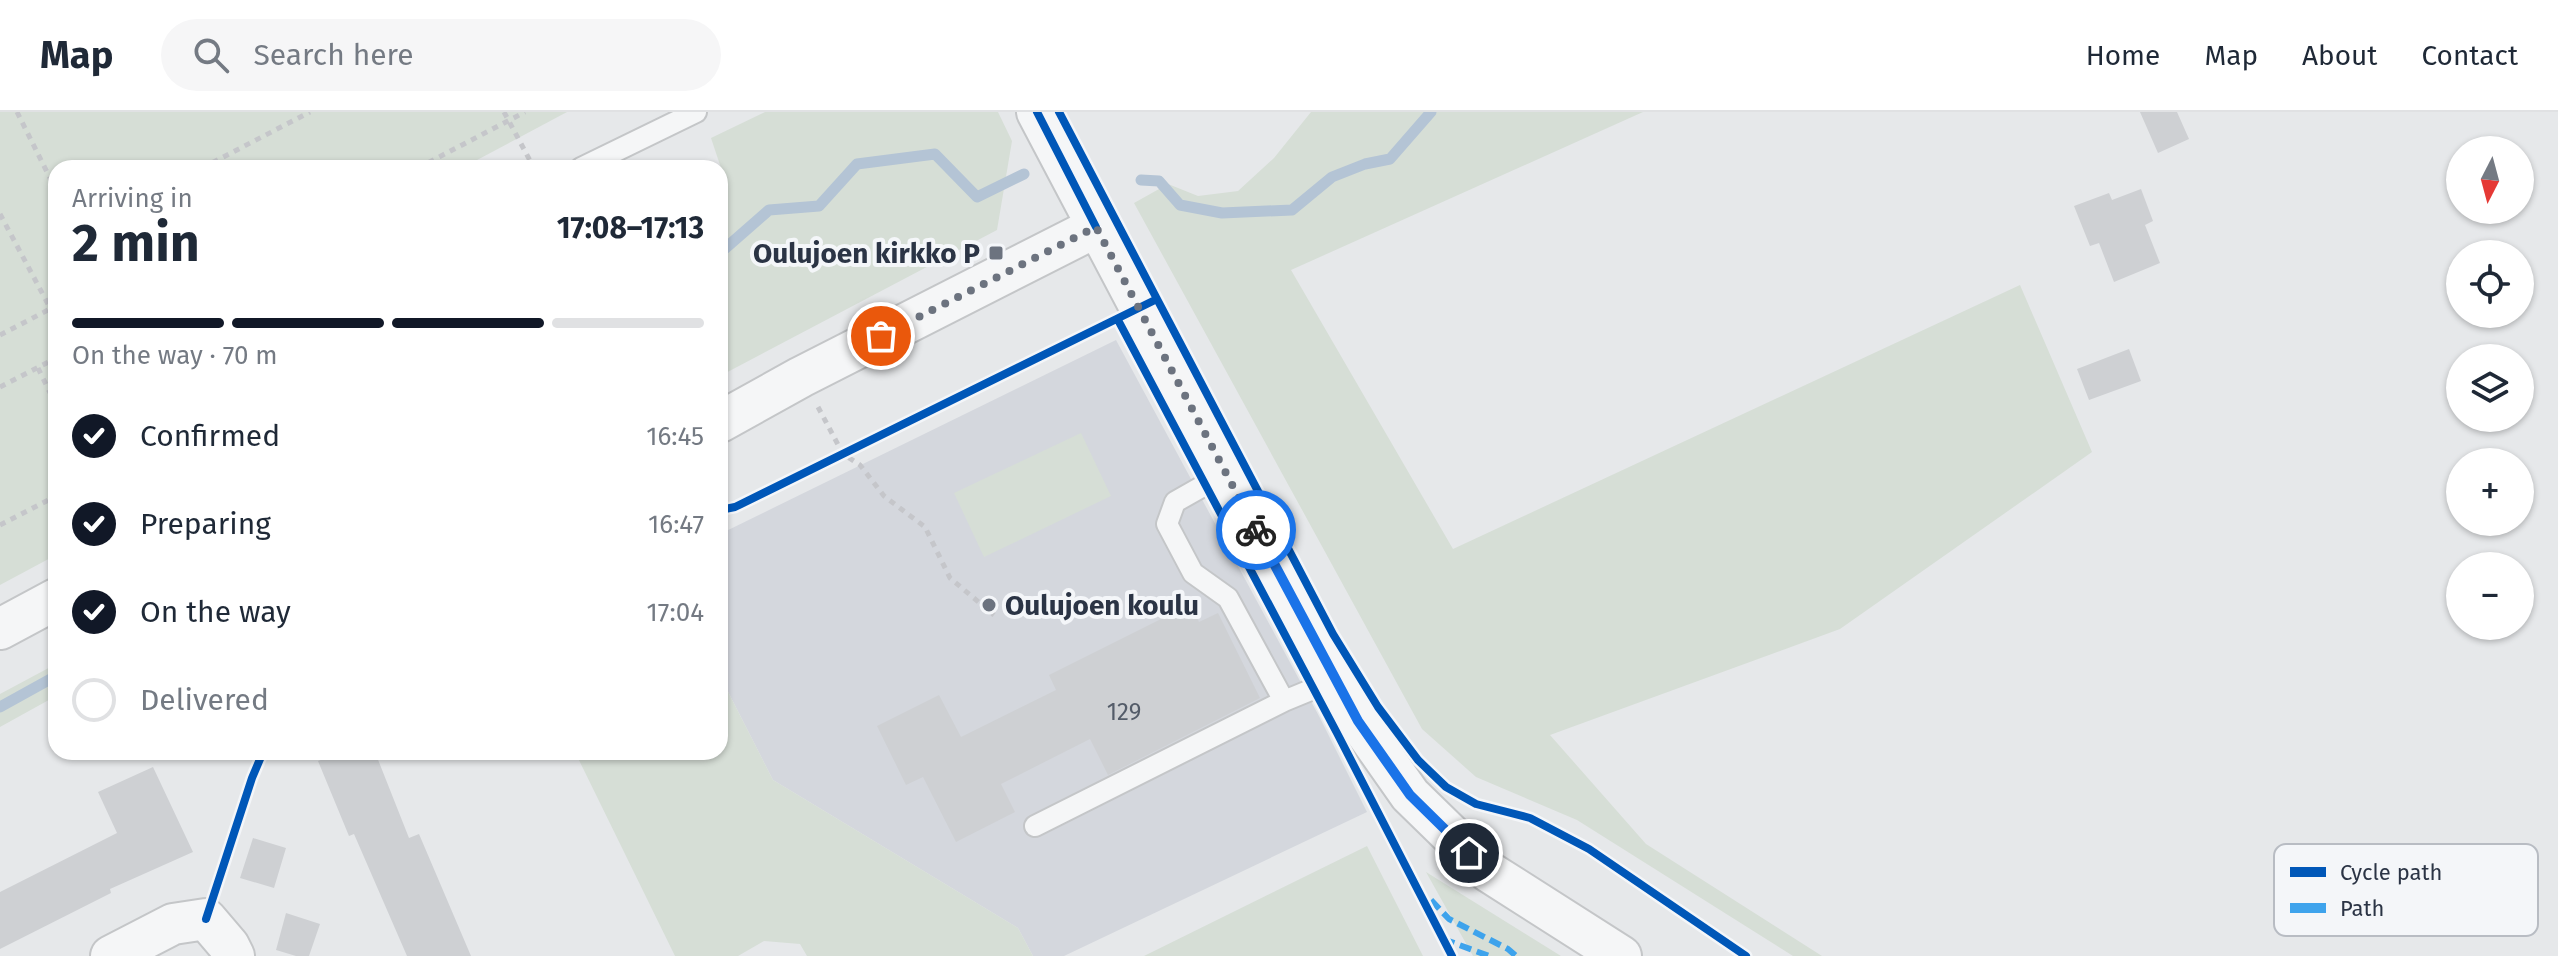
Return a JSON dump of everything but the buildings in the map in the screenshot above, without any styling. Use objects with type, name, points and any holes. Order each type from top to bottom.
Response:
[{"type":"street","points":[[1037,112],[1358,721],[1410,795],[1489,872],[1621,956]]},
{"type":"street","points":[[728,418],[801,377],[1096,227]]},
{"type":"street","points":[[0,629],[48,603]]},
{"type":"street","points":[[111,956],[173,924],[206,919],[234,956]]},
{"type":"lane","points":[[597,160],[696,112]]},
{"type":"lane","points":[[1226,473],[1175,502],[1167,524],[1193,573],[1228,598],[1284,701]]},
{"type":"lane","points":[[1035,826],[1284,701],[1335,680]]},
{"type":"path","points":[[17,112],[48,174]]},
{"type":"path","points":[[217,160],[310,112]]},
{"type":"path","points":[[504,112],[530,160]]},
{"type":"path","points":[[433,160],[525,112]]},
{"type":"path","points":[[0,214],[48,305]]},
{"type":"path","points":[[0,335],[48,310]]},
{"type":"path","points":[[0,387],[48,362]]},
{"type":"path","points":[[38,368],[48,389]]},
{"type":"path","points":[[801,377],[843,454],[860,465],[884,496],[925,527],[950,578],[994,615]]},
{"type":"path","points":[[829,461],[857,447]]},
{"type":"path","points":[[0,525],[48,500]]},
{"type":"shaded area","points":[[0,112],[567,112],[477,160],[48,160],[48,559],[0,585]]},
{"type":"shaded area","points":[[765,112],[998,112],[1012,141],[997,230],[728,372],[728,160],[718,160],[711,138]]},
{"type":"shaded area","points":[[1311,112],[1643,112],[1291,270],[1453,549],[2020,285],[2092,452],[1840,629],[1550,735],[1646,844],[1822,956],[1793,956],[1577,820],[1476,777],[1422,729],[1134,203],[1168,184],[1198,196],[1238,191],[1274,158]]},
{"type":"shaded area","name":"Oulujoen koulu","points":[[1116,340],[1320,718],[1367,812],[1064,956],[1033,956],[1018,928],[773,780],[728,692],[728,530]]},
{"type":"shaded area","points":[[1081,433],[1111,496],[984,557],[954,493]]},
{"type":"shaded area","points":[[48,668],[48,700],[0,727],[0,694]]},
{"type":"shaded area","points":[[728,692],[773,780],[1018,928],[1033,956],[807,956],[800,944],[764,941],[738,956],[675,956],[579,760],[728,760]]},
{"type":"shaded area","points":[[1367,846],[1423,956],[1144,956]]},
{"type":"shaded area","points":[[1426,872],[1561,956],[1473,956]]},
{"type":"waterway","points":[[1141,180],[1159,181],[1180,205],[1222,213],[1292,210],[1332,177],[1365,164],[1390,159],[1431,112]]},
{"type":"waterway","points":[[728,246],[769,210],[819,206],[857,164],[935,154],[977,197],[1024,174]]},
{"type":"waterway","points":[[0,707],[48,680]]},
{"type":"marked path","points":[[1431,900],[1449,919],[1516,956]]},
{"type":"marked path","points":[[1443,939],[1489,956]]},
{"type":"cycle path","points":[[1037,112],[1096,227]]},
{"type":"cycle path","points":[[728,508],[1157,299],[1059,112]]},
{"type":"cycle path","points":[[1157,299],[1333,634],[1378,707],[1418,760],[1446,787],[1476,804],[1530,818],[1589,849],[1746,956]]},
{"type":"cycle path","points":[[1118,320],[1452,956]]},
{"type":"cycle path","points":[[206,919],[260,760]]},
{"type":"way so far","points":[[881,336],[1096,227],[1256,530]]},
{"type":"place","name":"Oulujoen kirkko P","points":[[996,253]]},
{"type":"place","name":"Oulujoen koulu","points":[[989,605]]},
{"type":"route","points":[[1256,530],[1358,721],[1410,795],[1469,853]]}]
